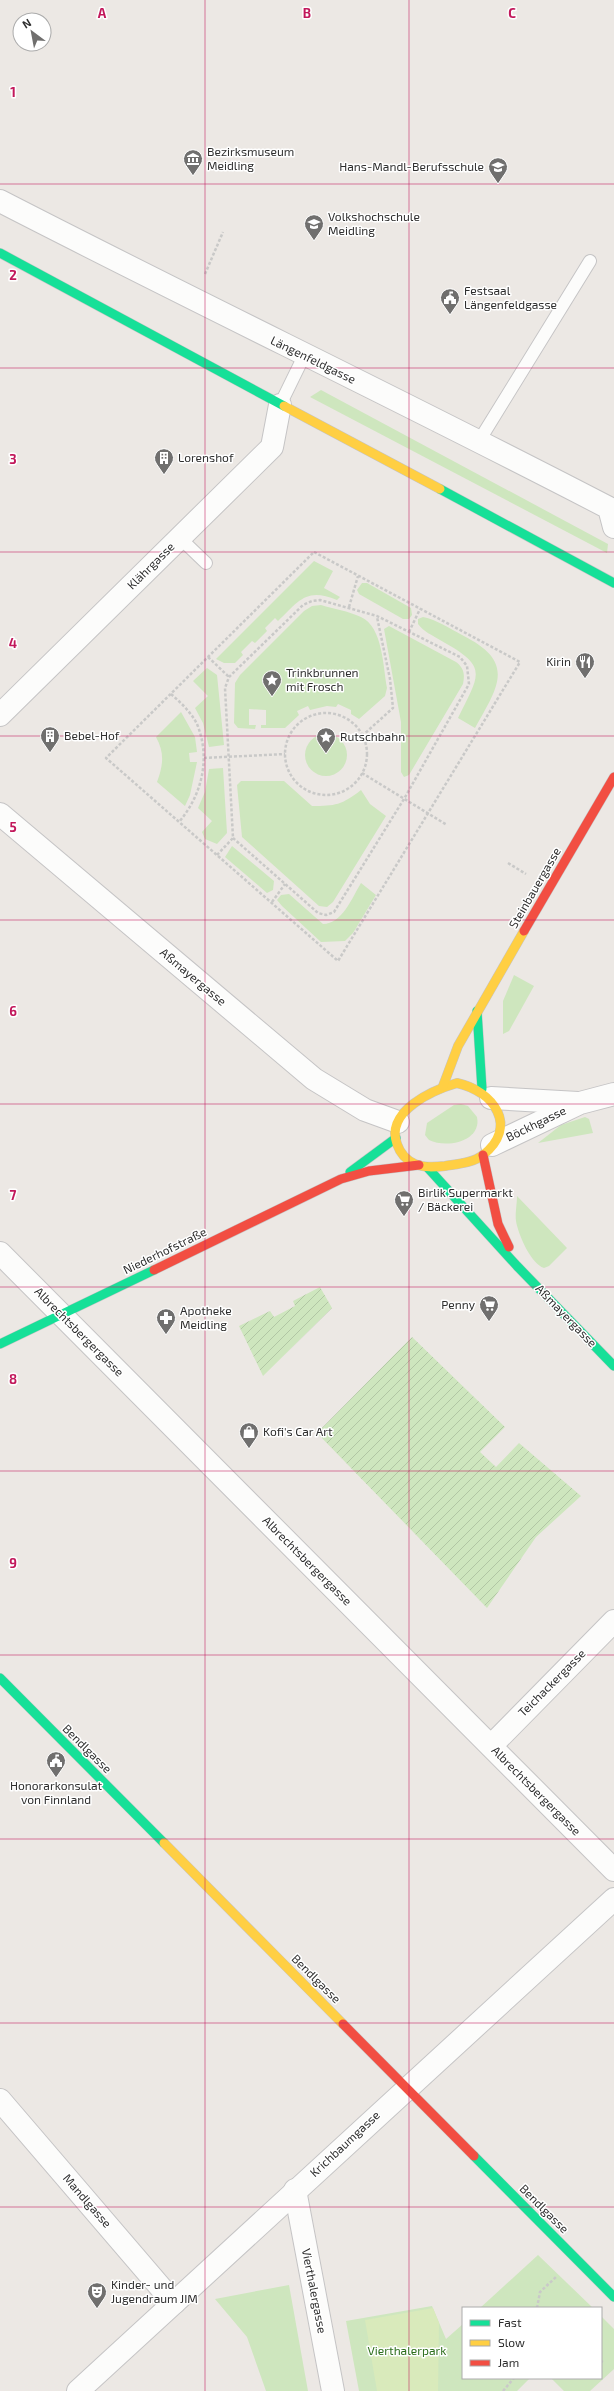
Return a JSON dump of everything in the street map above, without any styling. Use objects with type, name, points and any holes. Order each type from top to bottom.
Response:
[{"type":"street","name":"Längenfeldgasse","points":[[0,200],[193,300],[479,441],[609,508],[614,527]]},
{"type":"street","points":[[0,253],[280,405],[614,583]]},
{"type":"street","name":"Klährgasse","points":[[0,715],[272,447],[280,405]]},
{"type":"street","name":"Steinbauergasse","points":[[443,1086],[458,1046],[477,1011],[614,776]]},
{"type":"street","name":"Aßmayergasse","points":[[0,814],[314,1079],[397,1130]]},
{"type":"street","points":[[477,1011],[486,1094]]},
{"type":"street","points":[[457,1083],[470,1084],[486,1094],[497,1109],[499,1121],[498,1134],[488,1150],[472,1160],[423,1166],[404,1156],[399,1149],[397,1130],[408,1109],[443,1086],[457,1083]]},
{"type":"street","name":"Böckhgasse","points":[[486,1094],[580,1103]]},
{"type":"street","name":"Böckhgasse","points":[[488,1150],[580,1103],[614,1094]]},
{"type":"street","name":"Niederhofstraße","points":[[341,1179],[397,1130]]},
{"type":"street","name":"Aßmayergasse","points":[[488,1150],[498,1224],[517,1266]]},
{"type":"street","name":"Aßmayergasse","points":[[423,1166],[614,1366]]},
{"type":"street","name":"Niederhofstraße","points":[[0,1344],[341,1179],[369,1171],[423,1166]]},
{"type":"street","name":"Albrechtsbergergasse","points":[[0,1253],[614,1870]]},
{"type":"street","name":"Teichackergasse","points":[[491,1746],[614,1621]]},
{"type":"street","name":"Bendlgasse","points":[[0,1678],[614,2297]]},
{"type":"street","name":"Krichbaumgasse","points":[[78,2391],[407,2087],[614,1899]]},
{"type":"street","name":"Mandlgasse","points":[[0,2100],[174,2303]]},
{"type":"street","name":"Vierthalergasse","points":[[295,2190],[333,2391]]},
{"type":"lane","points":[[479,441],[590,260]]},
{"type":"lane","points":[[280,405],[304,356]]},
{"type":"lane","points":[[180,538],[206,563]]},
{"type":"path","points":[[193,300],[223,232]]},
{"type":"path","points":[[314,552],[420,609],[520,662],[338,961],[106,758],[314,552]]},
{"type":"path","points":[[349,607],[358,576]]},
{"type":"path","points":[[320,600],[377,616],[460,657],[467,666],[470,676],[469,684],[404,799],[334,912],[326,915],[318,913],[233,838],[225,688],[229,676],[303,605],[312,601],[320,600]]},
{"type":"path","points":[[409,632],[420,609]]},
{"type":"path","points":[[362,736],[393,708],[390,679],[377,616]]},
{"type":"path","points":[[208,657],[229,676]]},
{"type":"path","points":[[171,694],[186,708],[196,723],[202,739],[204,758],[198,793],[192,807],[178,822]]},
{"type":"path","points":[[319,714],[332,714],[344,717],[355,725],[362,736],[366,754],[362,772],[355,783],[344,791],[332,795],[319,795],[307,791],[297,784],[289,773],[285,754],[289,736],[297,725],[307,718],[319,714]]},
{"type":"path","points":[[204,758],[285,754]]},
{"type":"path","points":[[362,772],[447,825]]},
{"type":"path","points":[[217,855],[233,838]]},
{"type":"path","points":[[272,902],[285,884]]},
{"type":"path","points":[[537,2307],[540,2292],[576,2258]]},
{"type":"path","points":[[503,2391],[513,2379]]},
{"type":"green space","points":[[321,390],[608,544],[607,553],[310,397]]},
{"type":"green space","points":[[314,561],[333,571],[324,588],[340,597],[337,600],[318,595],[304,598],[292,607],[278,621],[275,618],[265,628],[267,631],[255,643],[252,641],[241,652],[243,655],[235,663],[224,663],[216,659]]},
{"type":"green space","points":[[362,583],[367,583],[411,608],[412,615],[409,619],[403,619],[359,594],[357,590]]},
{"type":"green space","points":[[321,605],[361,617],[374,629],[381,648],[383,659],[387,688],[385,696],[359,719],[351,714],[351,710],[338,704],[336,707],[327,706],[310,710],[308,706],[297,711],[299,715],[285,728],[261,728],[261,725],[266,725],[266,710],[249,709],[249,725],[256,725],[255,729],[238,728],[234,723],[235,683],[240,675],[304,611],[312,606]]},
{"type":"green space","points":[[423,617],[443,624],[479,645],[490,655],[496,665],[498,676],[496,687],[475,728],[458,718],[475,681],[476,672],[473,665],[467,657],[456,649],[423,629],[418,624],[418,619]]},
{"type":"green space","points":[[389,626],[456,662],[461,667],[464,674],[463,684],[409,775],[404,777],[401,772],[401,722],[384,629]]},
{"type":"green space","points":[[207,668],[217,675],[224,745],[209,747],[203,723],[195,708],[208,696],[193,681]]},
{"type":"green space","points":[[181,712],[195,737],[197,752],[189,753],[190,762],[197,762],[190,795],[185,806],[157,782],[162,765],[162,754],[156,737]]},
{"type":"green space","points":[[326,734],[341,740],[347,755],[341,770],[326,776],[311,770],[305,755],[311,740]]},
{"type":"green space","points":[[223,768],[227,833],[217,844],[205,839],[202,832],[212,821],[198,808],[205,792],[209,769]]},
{"type":"green space","points":[[241,781],[284,781],[312,806],[338,804],[349,799],[361,790],[370,804],[386,816],[333,902],[327,907],[319,906],[242,837],[237,785]]},
{"type":"green space","points":[[232,846],[274,881],[273,890],[267,893],[225,857]]},
{"type":"green space","points":[[361,883],[376,895],[353,933],[345,941],[321,942],[277,900],[281,895],[289,894],[323,924],[330,923],[336,920],[346,909]]},
{"type":"green space","points":[[514,975],[534,986],[509,1031],[503,1034],[503,1001]]},
{"type":"green space","points":[[461,1104],[468,1106],[477,1117],[477,1125],[474,1132],[462,1141],[453,1143],[436,1143],[429,1140],[425,1135],[427,1123],[454,1105]]},
{"type":"green space","points":[[585,1117],[589,1119],[593,1133],[538,1143],[561,1125]]},
{"type":"green space","points":[[517,1196],[567,1248],[549,1266],[544,1268],[534,1261],[522,1241],[516,1221]]},
{"type":"green space","points":[[320,1287],[332,1308],[263,1376],[239,1326],[270,1311],[274,1317],[295,1306],[293,1301]]},
{"type":"green space","points":[[412,1337],[505,1427],[480,1452],[496,1467],[519,1443],[581,1496],[536,1537],[487,1608],[317,1433]]},
{"type":"green space","points":[[538,2255],[592,2307],[481,2307]]},
{"type":"green space","points":[[289,2285],[308,2391],[266,2391],[247,2337],[215,2299]]},
{"type":"green space","name":"Vierthalerpark","points":[[432,2306],[446,2339],[462,2325],[462,2379],[529,2379],[517,2391],[359,2391],[346,2321]]},
{"type":"green space","points":[[433,2308],[439,2323],[438,2391],[377,2391],[365,2320]]},
{"type":"green space","points":[[602,2317],[614,2329],[614,2369],[590,2391],[564,2391],[552,2379],[602,2379]]},
{"type":"traffic: fast","points":[[0,253],[284,406]]},
{"type":"traffic: fast","points":[[440,489],[614,583]]},
{"type":"traffic: fast","points":[[477,1011],[482,1089]]},
{"type":"traffic: fast","points":[[350,1172],[396,1138]]},
{"type":"traffic: fast","points":[[427,1167],[517,1266],[614,1366]]},
{"type":"traffic: fast","points":[[0,1344],[154,1270]]},
{"type":"traffic: fast","points":[[0,1678],[164,1843]]},
{"type":"traffic: fast","points":[[474,2156],[614,2297]]},
{"type":"traffic: slow","points":[[284,406],[440,489]]},
{"type":"traffic: slow","points":[[443,1086],[458,1046],[524,931]]},
{"type":"traffic: slow","points":[[457,1083],[470,1087],[482,1094],[491,1102],[497,1112],[500,1122],[499,1133],[494,1144],[479,1158],[465,1163],[430,1167],[418,1165],[412,1162],[404,1156],[397,1144],[395,1132],[398,1122],[404,1112],[424,1097],[457,1083]]},
{"type":"traffic: slow","points":[[164,1843],[343,2024]]},
{"type":"traffic: jam","points":[[524,931],[614,777]]},
{"type":"traffic: jam","points":[[483,1155],[498,1224],[509,1247]]},
{"type":"traffic: jam","points":[[154,1270],[341,1179],[369,1171],[419,1165]]},
{"type":"traffic: jam","points":[[343,2024],[474,2156]]},
{"type":"place","name":"Bezirksmuseum Meidling","points":[[193,176]]},
{"type":"place","name":"Hans-Mandl-Berufsschule","points":[[498,184]]},
{"type":"place","name":"Volkshochschule Meidling","points":[[314,241]]},
{"type":"place","name":"Festsaal Längenfeldgasse","points":[[450,315]]},
{"type":"place","name":"Lorenshof","points":[[164,475]]},
{"type":"place","name":"Kirin","points":[[585,679]]},
{"type":"place","name":"Trinkbrunnen mit Frosch","points":[[272,697]]},
{"type":"place","name":"Bebel-Hof","points":[[50,753]]},
{"type":"place","name":"Rutschbahn","points":[[326,754]]},
{"type":"place","name":"Birlik Supermarkt / Bäckerei","points":[[404,1217]]},
{"type":"place","name":"Penny","points":[[489,1322]]},
{"type":"place","name":"Apotheke Meidling","points":[[166,1335]]},
{"type":"place","name":"Kofi's Car Art","points":[[249,1449]]},
{"type":"place","name":"Honorarkonsulat von Finnland","points":[[56,1778]]},
{"type":"place","name":"Kinder- und Jugendraum JIM","points":[[97,2309]]}]
